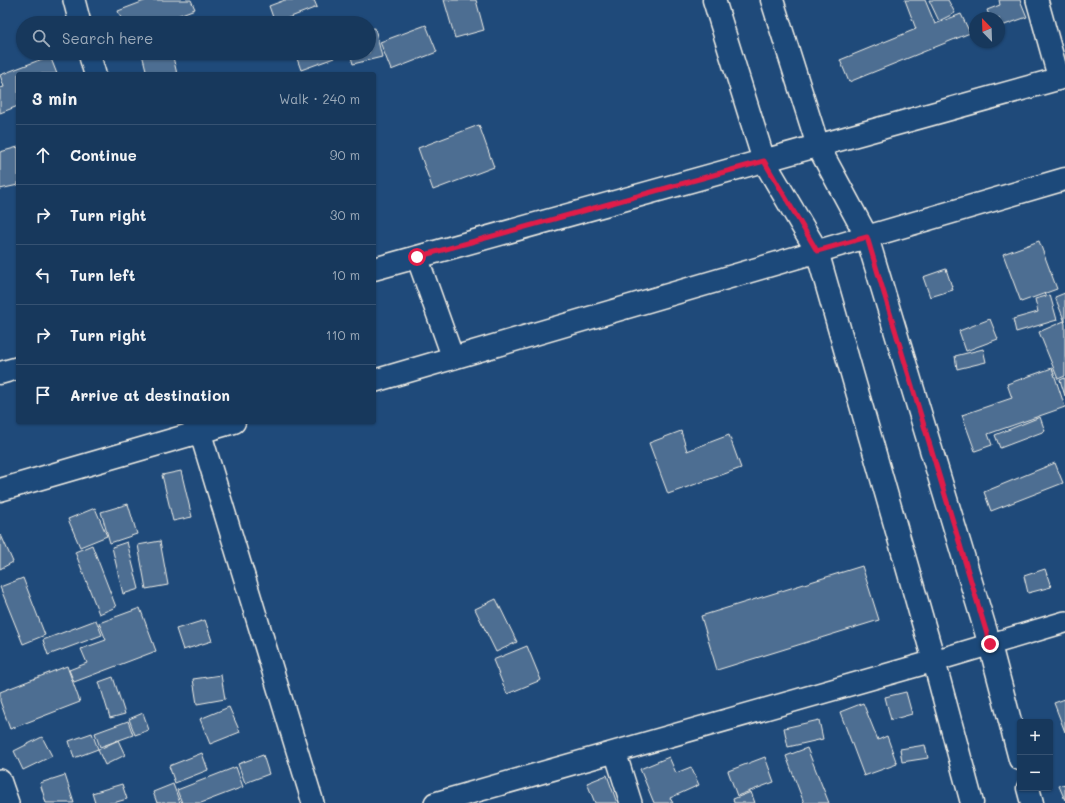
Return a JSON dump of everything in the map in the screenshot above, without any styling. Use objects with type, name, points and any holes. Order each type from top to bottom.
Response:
[{"type":"street","points":[[74,0],[78,16]]},
{"type":"street","points":[[714,0],[764,161],[817,251],[934,661],[972,803]]},
{"type":"street","points":[[772,0],[818,146],[867,237],[990,644],[1019,755]]},
{"type":"street","points":[[376,268],[1062,78],[1037,0]]},
{"type":"street","points":[[91,60],[94,72]]},
{"type":"street","points":[[376,380],[1065,179]]},
{"type":"street","points":[[417,257],[453,358]]},
{"type":"street","points":[[0,373],[16,369]]},
{"type":"street","points":[[0,490],[199,427],[220,424]]},
{"type":"street","points":[[199,427],[313,803]]},
{"type":"street","points":[[435,803],[934,661],[1065,622]]},
{"type":"street","points":[[615,752],[631,803]]},
{"type":"street","points":[[0,780],[8,803]]},
{"type":"street","points":[[1029,791],[1032,803]]},
{"type":"building","points":[[147,0],[191,0],[195,9],[176,16],[120,16],[118,11]]},
{"type":"building","points":[[285,0],[314,0],[317,7],[293,16],[273,16],[269,6]]},
{"type":"building","points":[[444,0],[476,0],[484,30],[455,38]]},
{"type":"building","points":[[905,0],[925,0],[935,24],[961,14],[969,33],[849,82],[840,60],[916,29]]},
{"type":"building","points":[[929,0],[948,0],[955,13],[939,21]]},
{"type":"building","points":[[999,0],[1020,0],[1027,17],[1005,25],[1005,12],[988,12],[987,10],[1000,5]]},
{"type":"building","points":[[426,25],[437,52],[391,70],[380,42]]},
{"type":"building","points":[[376,32],[382,57],[376,58]]},
{"type":"building","points":[[39,60],[52,60],[56,72],[16,72],[16,107],[0,113],[0,88],[4,87],[0,75]]},
{"type":"building","points":[[144,60],[174,60],[177,72],[146,72]]},
{"type":"building","points":[[297,60],[328,60],[301,70]]},
{"type":"building","points":[[352,60],[370,60],[353,64]]},
{"type":"building","points":[[479,125],[494,167],[433,190],[418,148]]},
{"type":"building","points":[[16,148],[16,185],[0,189],[0,152]]},
{"type":"building","points":[[1039,241],[1057,289],[1021,302],[1003,254]]},
{"type":"building","points":[[946,269],[953,290],[930,297],[923,277]]},
{"type":"building","points":[[1065,293],[1065,322],[1055,297]]},
{"type":"building","points":[[1050,295],[1057,320],[1016,332],[1013,319],[1038,312],[1035,299]]},
{"type":"building","points":[[990,319],[998,339],[966,351],[959,331]]},
{"type":"building","points":[[1064,321],[1065,376],[1058,379],[1039,332]]},
{"type":"building","points":[[983,349],[986,362],[957,369],[955,356]]},
{"type":"building","points":[[1052,368],[1065,407],[988,434],[992,445],[975,451],[962,415],[1012,398],[1007,384]]},
{"type":"building","points":[[1065,378],[1065,396],[1060,380]]},
{"type":"building","points":[[1040,417],[1045,431],[1000,448],[995,435]]},
{"type":"building","points":[[681,431],[687,451],[729,435],[741,468],[668,494],[649,443]]},
{"type":"building","points":[[1055,463],[1063,483],[991,511],[984,492]]},
{"type":"building","points":[[181,471],[192,517],[173,521],[162,475]]},
{"type":"building","points":[[128,504],[137,534],[110,543],[101,512]]},
{"type":"building","points":[[95,508],[107,536],[80,547],[68,519]]},
{"type":"building","points":[[1,535],[13,562],[0,569],[0,536]]},
{"type":"building","points":[[160,541],[168,585],[146,589],[138,545]]},
{"type":"building","points":[[127,542],[139,589],[123,594],[112,547]]},
{"type":"building","points":[[92,545],[116,607],[99,614],[75,552]]},
{"type":"building","points":[[862,566],[879,620],[717,670],[701,616]]},
{"type":"building","points":[[1045,569],[1051,587],[1028,593],[1024,576]]},
{"type":"building","points":[[23,578],[45,635],[23,644],[0,587]]},
{"type":"building","points":[[496,599],[517,642],[496,652],[475,609]]},
{"type":"building","points":[[140,608],[156,651],[74,682],[69,670],[87,663],[81,649],[106,640],[99,623]]},
{"type":"building","points":[[96,620],[102,635],[48,655],[43,640]]},
{"type":"building","points":[[205,620],[212,641],[183,650],[176,629]]},
{"type":"building","points":[[527,646],[541,680],[507,694],[493,660]]},
{"type":"building","points":[[67,666],[80,702],[10,729],[0,701],[0,692]]},
{"type":"building","points":[[221,675],[225,699],[197,704],[193,679]]},
{"type":"building","points":[[113,677],[125,714],[110,718],[99,682]]},
{"type":"building","points":[[906,692],[912,714],[891,720],[885,697]]},
{"type":"building","points":[[1065,699],[1065,732],[1054,703]]},
{"type":"building","points":[[863,703],[878,740],[887,736],[897,764],[864,776],[840,712]]},
{"type":"building","points":[[229,707],[240,732],[210,744],[200,719]]},
{"type":"building","points":[[143,713],[149,730],[135,735],[129,719]]},
{"type":"building","points":[[819,720],[823,739],[788,747],[784,728]]},
{"type":"building","points":[[128,721],[133,735],[100,747],[95,733]]},
{"type":"building","points":[[92,733],[98,749],[74,758],[69,741]]},
{"type":"building","points":[[42,737],[52,756],[23,770],[14,751]]},
{"type":"building","points":[[118,740],[125,755],[105,765],[98,750]]},
{"type":"building","points":[[925,745],[928,758],[902,762],[900,749]]},
{"type":"building","points":[[807,748],[829,803],[804,803],[786,756]]},
{"type":"building","points":[[202,753],[208,770],[175,783],[169,766]]},
{"type":"building","points":[[263,755],[269,774],[245,783],[238,764]]},
{"type":"building","points":[[669,757],[676,773],[691,767],[699,785],[670,798],[673,803],[654,803],[640,769]]},
{"type":"building","points":[[765,757],[774,782],[737,796],[728,771]]},
{"type":"building","points":[[236,767],[243,787],[201,803],[182,803],[177,790]]},
{"type":"building","points":[[65,775],[74,803],[46,803],[40,783]]},
{"type":"building","points":[[607,775],[617,803],[595,803],[587,783]]},
{"type":"building","points":[[122,784],[127,799],[113,803],[95,803],[92,793]]},
{"type":"building","points":[[173,784],[180,803],[157,803],[153,792]]},
{"type":"building","points":[[1065,784],[1065,800],[1059,786]]},
{"type":"building","points":[[751,792],[755,803],[734,803],[733,799]]},
{"type":"route","points":[[417,257],[764,161],[817,251],[867,237],[990,644]]}]
